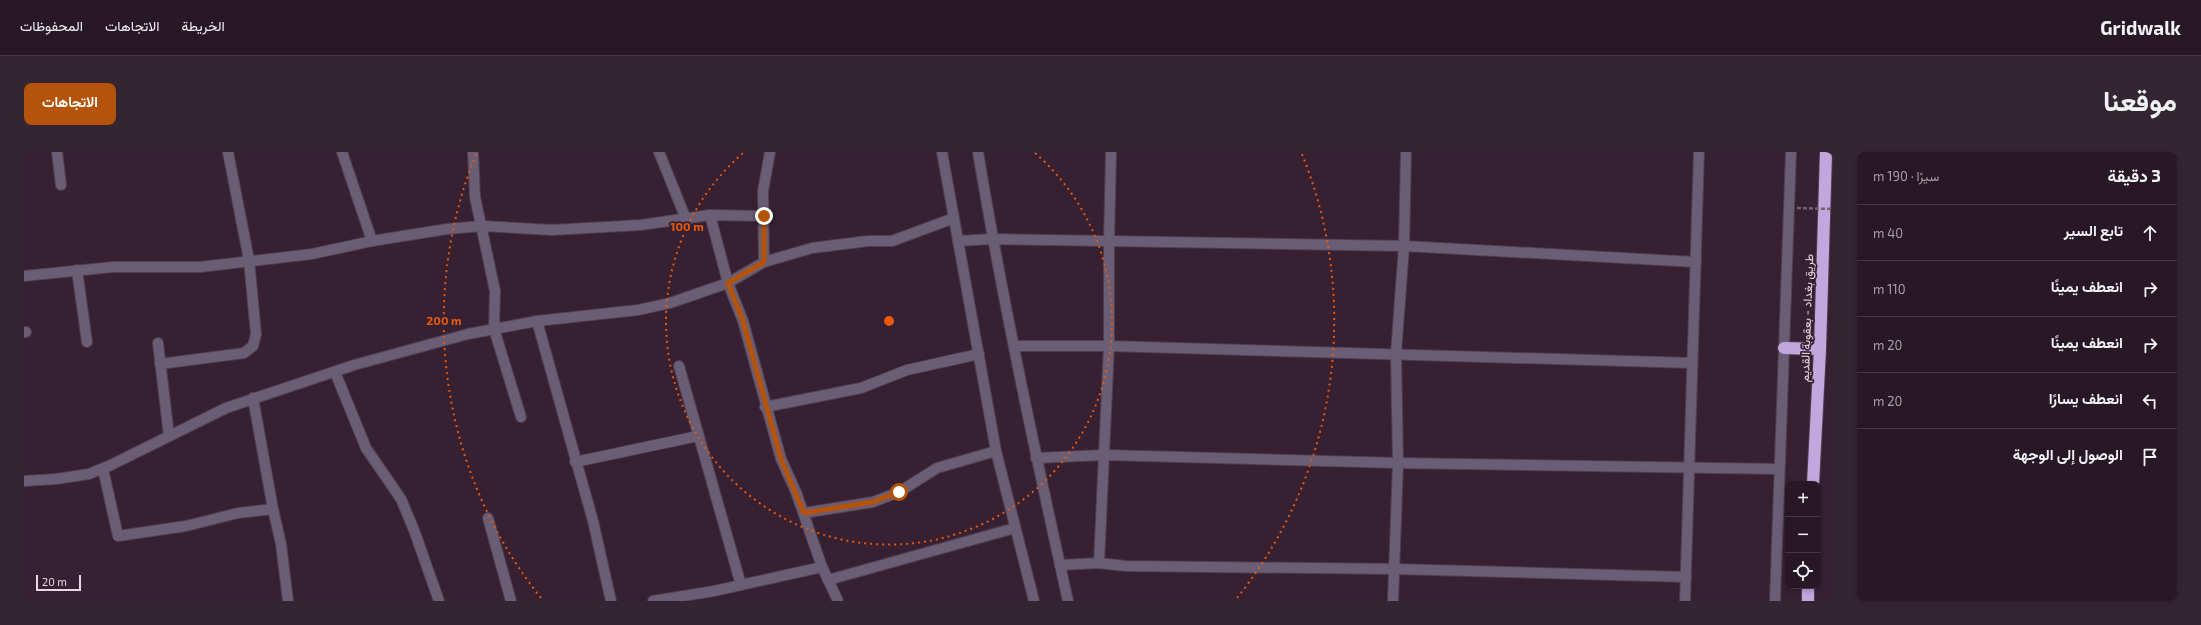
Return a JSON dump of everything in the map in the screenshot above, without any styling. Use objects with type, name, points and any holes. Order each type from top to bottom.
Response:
[{"type":"highway","name":"طريق بغداد - بعقوبة القديم","points":[[1813,481],[1820,349],[1826,152]]},
{"type":"highway","points":[[1784,348],[1820,349]]},
{"type":"highway","points":[[1808,589],[1808,601]]},
{"type":"street","points":[[57,152],[61,184]]},
{"type":"street","points":[[160,364],[244,353],[252,346],[256,334],[249,260],[228,152]]},
{"type":"street","points":[[342,152],[372,241]]},
{"type":"street","points":[[473,152],[475,197],[495,291],[494,329],[521,417]]},
{"type":"street","points":[[659,152],[686,219]]},
{"type":"street","points":[[764,262],[763,191],[770,152]]},
{"type":"street","points":[[942,152],[996,451],[1034,601]]},
{"type":"street","points":[[978,152],[992,239],[1036,458],[1068,601]]},
{"type":"street","points":[[1099,563],[1109,346],[1111,152]]},
{"type":"street","points":[[1392,601],[1398,463],[1396,354],[1404,246],[1406,152]]},
{"type":"street","points":[[1685,601],[1699,152]]},
{"type":"street","points":[[1775,601],[1791,152]]},
{"type":"street","points":[[710,215],[728,283],[743,321],[765,407],[781,459],[804,513],[822,567],[838,601]]},
{"type":"street","points":[[24,276],[77,270],[165,266],[200,267],[249,260],[312,254],[372,241],[447,229],[482,226],[552,230],[641,225],[710,215],[764,216]]},
{"type":"street","points":[[24,481],[90,474],[226,408],[253,398],[335,372],[468,334],[536,321],[638,310],[670,303],[728,283],[764,262],[812,248],[868,241],[892,241],[954,218]]},
{"type":"street","points":[[958,241],[992,239],[1404,246],[1696,262]]},
{"type":"street","points":[[77,270],[87,342]]},
{"type":"street","points":[[536,321],[593,521],[611,601]]},
{"type":"street","points":[[158,343],[169,436]]},
{"type":"street","points":[[1014,346],[1109,346],[1692,363]]},
{"type":"street","points":[[765,407],[861,388],[907,370],[979,354]]},
{"type":"street","points":[[678,366],[741,585]]},
{"type":"street","points":[[335,372],[366,448],[401,499],[414,530],[439,601]]},
{"type":"street","points":[[253,398],[273,509],[281,544],[288,601]]},
{"type":"street","points":[[575,462],[698,436]]},
{"type":"street","points":[[804,513],[873,502],[899,492],[936,468],[996,451]]},
{"type":"street","points":[[1036,458],[1105,455],[1398,463],[1779,469]]},
{"type":"street","points":[[103,469],[118,536],[186,526],[238,512],[273,509]]},
{"type":"street","points":[[488,518],[511,601]]},
{"type":"street","points":[[828,580],[1015,528]]},
{"type":"street","points":[[1060,565],[1099,563],[1125,566],[1394,569],[1686,576]]},
{"type":"street","points":[[653,601],[741,585],[822,567]]},
{"type":"path","points":[[1796,208],[1833,209]]},
{"type":"route","points":[[764,216],[764,262],[728,283],[743,321],[765,407],[781,459],[804,513],[873,502],[899,492]]}]
